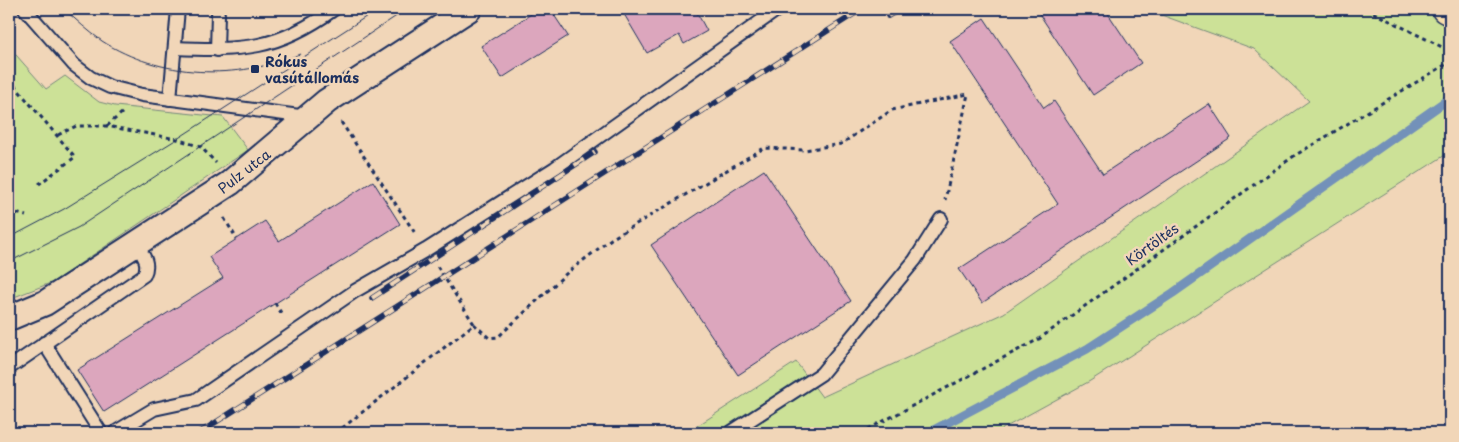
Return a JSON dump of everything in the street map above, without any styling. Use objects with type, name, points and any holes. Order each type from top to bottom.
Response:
[{"type":"main road","points":[[1446,9],[1450,11]]},
{"type":"street","name":"Pulz utca","points":[[9,318],[45,303],[230,183],[327,101],[469,9]]},
{"type":"lane","points":[[25,9],[74,65],[91,78],[118,89],[307,117]]},
{"type":"lane","points":[[170,98],[178,9]]},
{"type":"lane","points":[[175,48],[217,50],[258,46],[280,40],[318,20],[334,9]]},
{"type":"lane","points":[[114,433],[154,409],[196,400],[355,291],[426,250],[555,168],[778,9]]},
{"type":"lane","points":[[217,50],[218,14]]},
{"type":"lane","points":[[730,433],[821,374],[915,260],[941,219]]},
{"type":"lane","points":[[9,368],[44,342],[144,275],[147,269],[146,261],[136,244]]},
{"type":"lane","points":[[44,342],[101,433]]},
{"type":"path","points":[[1366,9],[1450,51]]},
{"type":"path","name":"Körtöltés","points":[[861,433],[1039,339],[1294,156],[1450,62]]},
{"type":"path","points":[[9,79],[75,156],[39,184]]},
{"type":"path","points":[[474,324],[489,338],[498,337],[568,272],[611,239],[764,148],[805,150],[841,144],[892,110],[968,94],[941,219]]},
{"type":"path","points":[[58,135],[76,126],[106,126],[177,139],[201,147],[230,183]]},
{"type":"path","points":[[9,211],[26,216]]},
{"type":"path","points":[[222,215],[237,239]]},
{"type":"green space","points":[[1145,9],[1450,9],[1450,152],[1090,381],[995,433],[686,433],[796,362],[822,397],[1004,313],[1309,101],[1254,49]]},
{"type":"green space","points":[[9,47],[46,89],[65,76],[99,102],[115,106],[223,117],[248,150],[53,282],[9,299]]},
{"type":"building","points":[[539,9],[550,9],[568,36],[502,78],[481,46]]},
{"type":"building","points":[[621,9],[695,9],[707,31],[684,44],[679,35],[647,53]]},
{"type":"building","points":[[1036,9],[1105,9],[1141,63],[1093,95]]},
{"type":"building","points":[[984,18],[1044,108],[1054,101],[1103,174],[1209,104],[1231,138],[982,303],[959,269],[1058,204],[950,41]]},
{"type":"building","points":[[764,170],[851,301],[738,375],[651,245]]},
{"type":"building","points":[[373,181],[400,224],[104,412],[77,370],[223,278],[209,257],[265,221],[279,241]]},
{"type":"waterway","points":[[928,433],[1087,349],[1173,293],[1450,98]]},
{"type":"tram line","points":[[64,9],[102,41],[125,53],[149,62],[174,68],[199,72],[225,72],[251,69],[276,63],[300,54]]},
{"type":"tram line","points":[[9,238],[64,209],[177,139],[378,9]]},
{"type":"tram line","points":[[9,262],[79,227],[407,9]]},
{"type":"railway","points":[[199,433],[862,9]]},
{"type":"railway","points":[[888,16],[900,9]]},
{"type":"railway","points":[[372,298],[595,152]]},
{"type":"place","name":"Rókus vasútállomás","points":[[255,69]]}]
